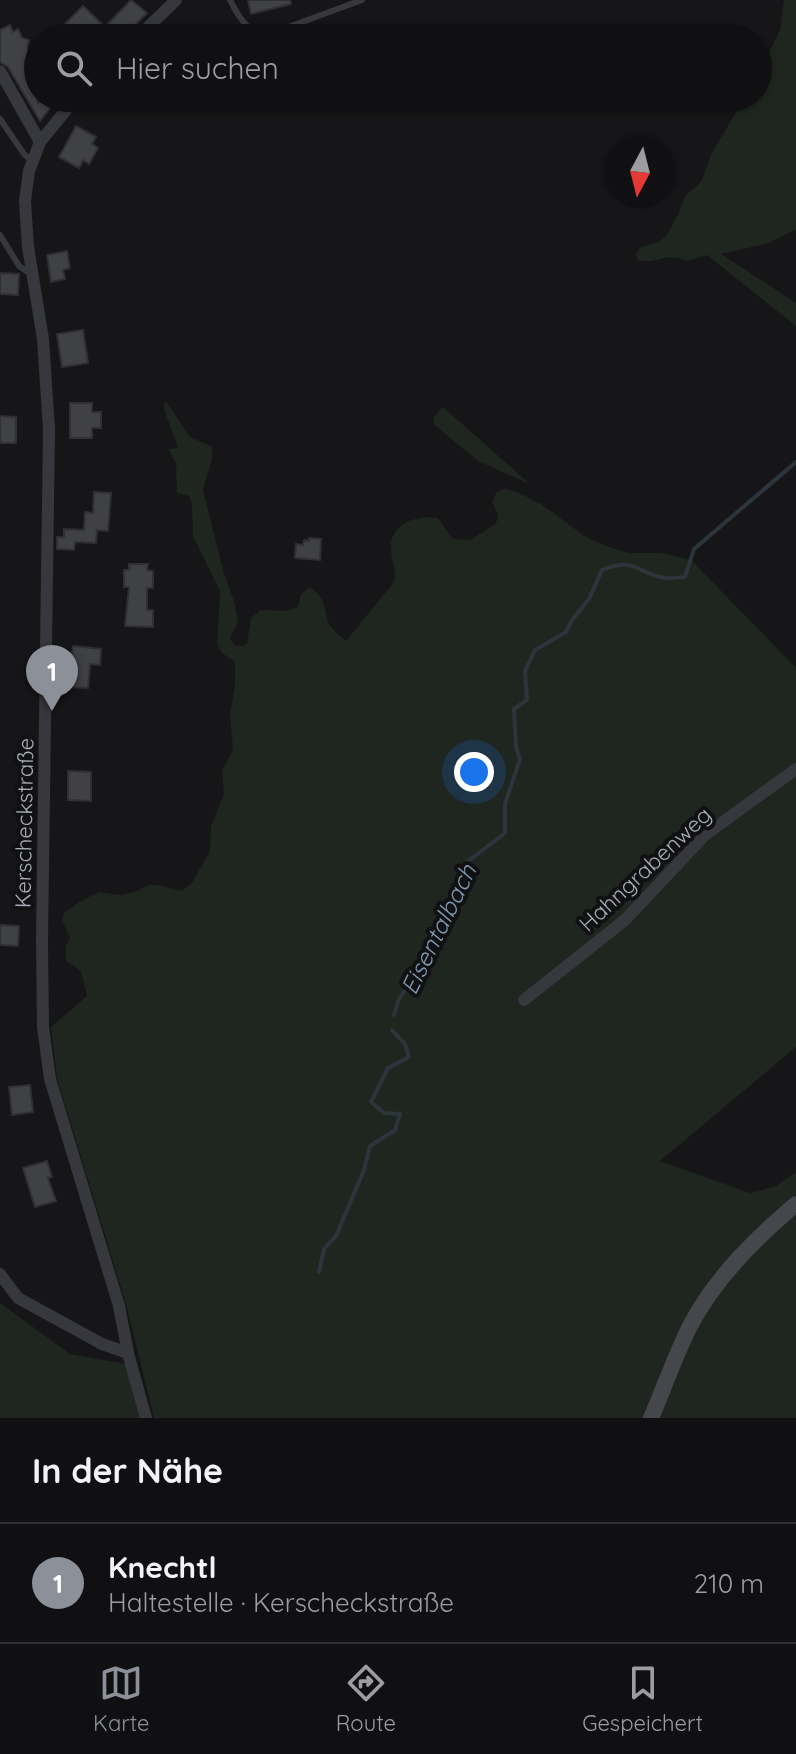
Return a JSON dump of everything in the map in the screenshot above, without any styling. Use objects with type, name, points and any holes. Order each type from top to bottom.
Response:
[{"type":"street","points":[[151,24],[176,0]]},
{"type":"street","points":[[0,71],[40,142]]},
{"type":"street","name":"Kerscheckstraße","points":[[65,112],[40,142],[32,161],[25,201],[32,276],[43,339],[49,429],[42,941],[45,1050],[66,1137],[119,1306],[146,1418]]},
{"type":"street","name":"Hahngrabenweg","points":[[524,1000],[625,920],[705,835],[796,769]]},
{"type":"street","points":[[651,1418],[684,1340],[709,1294],[757,1240],[796,1204]]},
{"type":"street","points":[[0,1274],[18,1298],[102,1344],[128,1353]]},
{"type":"lane","points":[[230,0],[244,24]]},
{"type":"lane","points":[[297,24],[362,0]]},
{"type":"lane","points":[[0,119],[17,146],[32,161]]},
{"type":"lane","points":[[0,235],[19,266],[32,276]]},
{"type":"shaded area","points":[[784,0],[796,0],[796,229],[769,243],[721,254],[796,303],[796,326],[707,255],[687,261],[673,257],[645,261],[638,260],[635,254],[641,247],[659,242],[667,235],[685,196],[701,182],[711,155],[736,112],[772,112],[772,47],[780,30]]},
{"type":"shaded area","points":[[166,401],[190,437],[212,447],[212,459],[203,489],[223,570],[235,604],[238,623],[230,638],[234,645],[247,644],[251,618],[261,610],[287,611],[298,607],[301,594],[310,587],[324,603],[331,627],[346,641],[394,582],[392,540],[399,527],[413,519],[438,518],[453,539],[470,540],[496,524],[498,514],[492,502],[496,493],[504,489],[541,504],[586,537],[606,546],[629,553],[662,553],[691,560],[796,668],[796,1047],[660,1161],[750,1193],[776,1186],[796,1172],[796,1195],[753,1236],[644,1418],[154,1418],[126,1304],[57,1078],[51,1027],[87,996],[81,971],[66,961],[66,946],[70,938],[62,919],[65,912],[99,892],[119,895],[148,885],[182,891],[192,883],[210,851],[211,826],[224,794],[222,771],[233,749],[230,715],[235,662],[221,652],[217,644],[220,591],[193,536],[189,496],[177,493],[176,463],[168,449],[178,448],[163,406]]},
{"type":"shaded area","points":[[443,407],[530,484],[478,461],[435,425],[433,418]]},
{"type":"shaded area","points":[[796,1210],[796,1418],[656,1418],[688,1342],[724,1284]]},
{"type":"shaded area","points":[[0,1303],[70,1354],[126,1364],[142,1418],[0,1418]]},
{"type":"building","points":[[131,0],[147,13],[136,24],[108,24]]},
{"type":"building","points":[[248,0],[290,0],[291,4],[251,14]]},
{"type":"building","points":[[83,6],[102,24],[65,24]]},
{"type":"building","points":[[10,25],[13,32],[18,29],[24,39],[24,94],[8,67],[0,62],[0,30]]},
{"type":"building","points":[[35,112],[47,112],[40,121]]},
{"type":"building","points":[[76,126],[96,137],[92,144],[98,148],[89,164],[83,160],[79,168],[59,157]]},
{"type":"building","points":[[67,251],[70,268],[63,270],[65,279],[51,282],[47,255]]},
{"type":"building","points":[[0,273],[19,274],[18,295],[0,294]]},
{"type":"building","points":[[83,330],[88,363],[62,367],[57,334]]},
{"type":"building","points":[[70,403],[92,403],[92,412],[101,412],[101,428],[92,428],[92,438],[70,438]]},
{"type":"building","points":[[0,416],[16,417],[16,443],[0,443]]},
{"type":"building","points":[[94,492],[111,493],[108,531],[97,530],[96,543],[75,542],[74,550],[57,549],[57,537],[64,537],[64,529],[84,530],[85,512],[93,513]]},
{"type":"building","points":[[309,538],[321,539],[320,560],[295,558],[296,544],[303,545],[304,540],[309,541]]},
{"type":"building","points":[[129,564],[148,564],[147,570],[153,571],[153,588],[147,588],[147,610],[153,610],[153,627],[125,626],[129,587],[124,587],[124,570],[129,570]]},
{"type":"building","points":[[73,646],[101,649],[100,665],[90,664],[88,688],[68,687]]},
{"type":"building","points":[[68,771],[91,772],[91,801],[68,800]]},
{"type":"building","points":[[0,925],[19,926],[18,946],[0,945]]},
{"type":"building","points":[[30,1085],[33,1112],[12,1115],[9,1087]]},
{"type":"building","points":[[47,1161],[52,1177],[48,1178],[56,1201],[35,1207],[23,1168]]},
{"type":"waterway","name":"Eisentalbach","points":[[394,1015],[399,999],[431,951],[432,930],[447,912],[467,862],[505,833],[505,804],[520,759],[516,747],[514,709],[527,700],[525,671],[535,650],[566,632],[589,599],[602,570],[630,565],[665,578],[685,577],[694,549],[796,462]]},
{"type":"waterway","name":"Eisentalbach","points":[[319,1272],[324,1249],[336,1236],[364,1170],[370,1146],[395,1130],[400,1114],[384,1113],[371,1102],[388,1068],[409,1057],[405,1044],[392,1030]]},
{"type":"place","name":"Knechtl","points":[[52,711]]}]
